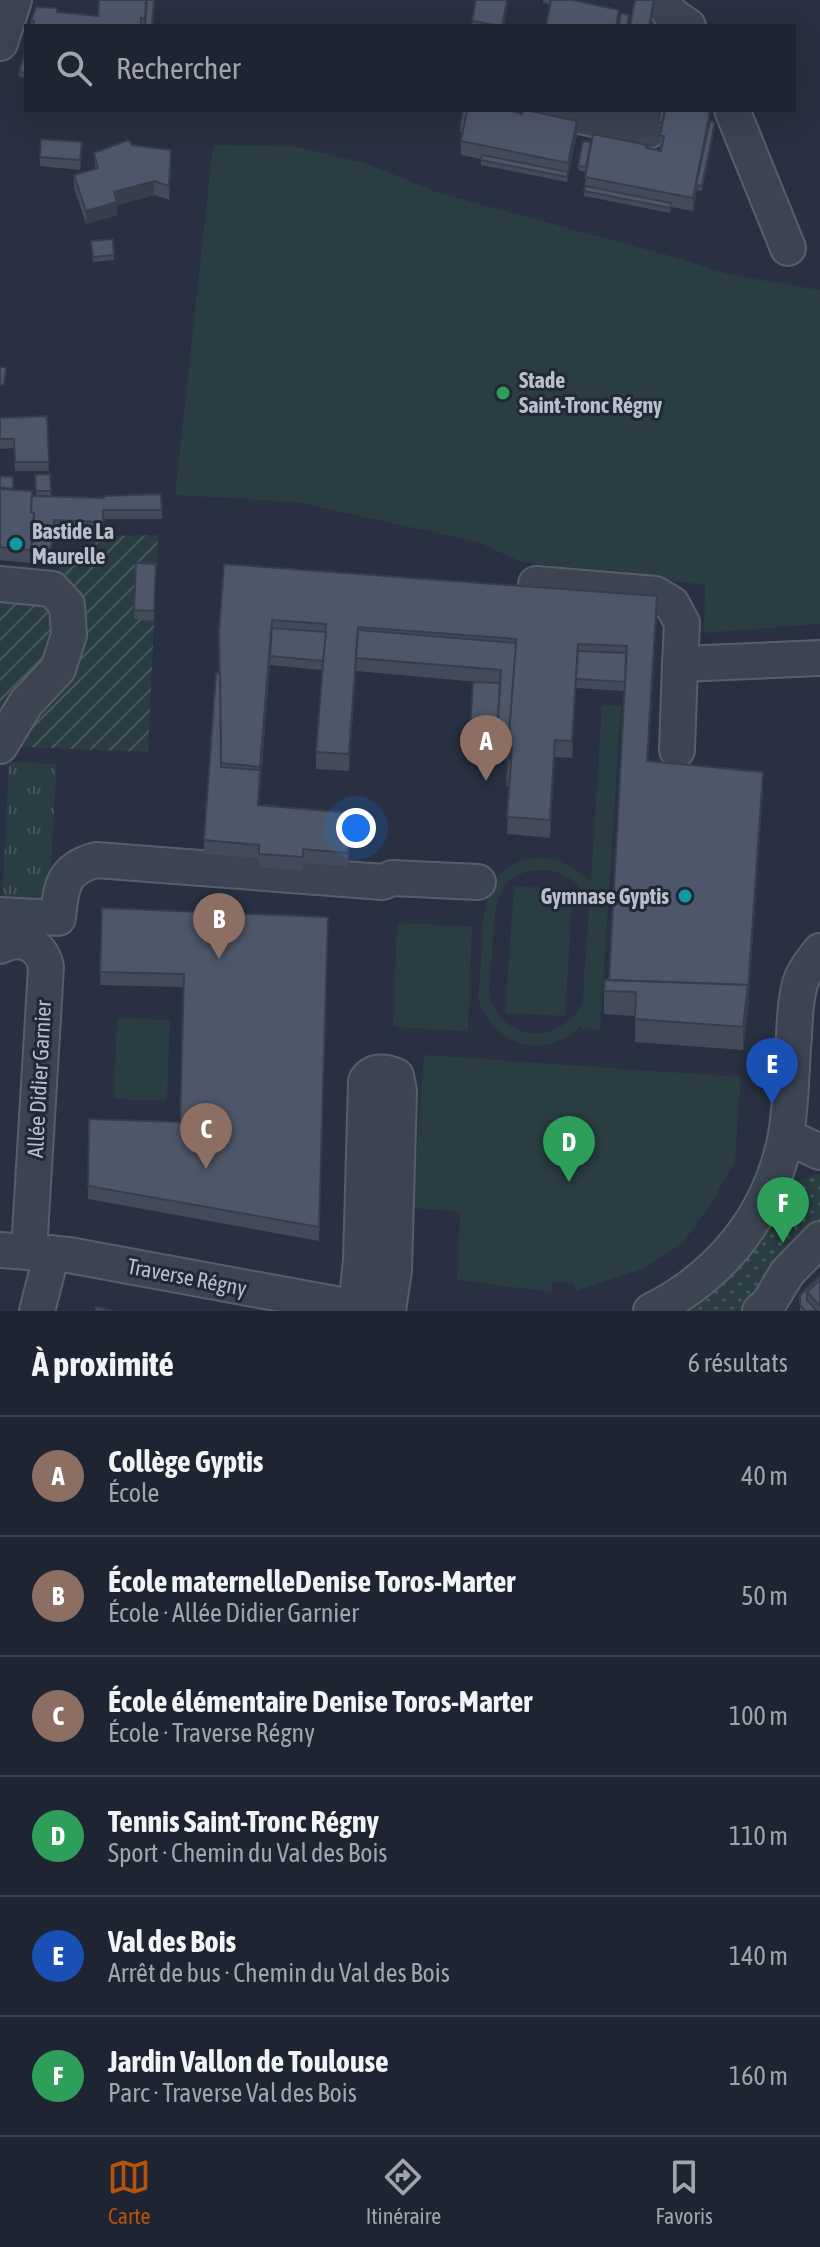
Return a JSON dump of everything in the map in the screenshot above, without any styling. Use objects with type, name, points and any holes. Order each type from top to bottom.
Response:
[{"type":"street","points":[[0,43],[14,0]]},
{"type":"street","points":[[561,112],[648,131],[652,112]]},
{"type":"street","points":[[733,112],[788,248]]},
{"type":"street","points":[[0,584],[52,589],[67,605],[69,635],[58,669],[26,703],[0,746]]},
{"type":"street","points":[[536,584],[655,594],[672,604],[682,623],[677,750]]},
{"type":"street","points":[[680,664],[820,658]]},
{"type":"street","points":[[0,915],[58,918],[61,888],[70,874],[82,864],[96,860],[383,882],[392,878],[478,882]]},
{"type":"street","name":"Allée Didier Garnier","points":[[0,946],[17,940],[28,942],[37,948],[46,967],[27,1251]]},
{"type":"street","points":[[651,1311],[674,1299],[726,1257],[767,1196],[786,1136],[799,985],[820,951]]},
{"type":"street","points":[[377,1073],[389,1073],[396,1076],[399,1091],[394,1270],[373,1310],[361,1260],[366,1081],[377,1073]]},
{"type":"street","points":[[786,1136],[820,1152]]},
{"type":"street","points":[[760,1311],[769,1303],[787,1273],[820,1239]]},
{"type":"street","points":[[27,1251],[37,1311]]},
{"type":"street","name":"Traverse Régny","points":[[27,1251],[242,1299],[373,1310]]},
{"type":"green space","name":"Stade Saint-Tronc Régny","points":[[213,145],[292,146],[365,163],[439,193],[732,275],[820,290],[820,624],[704,633],[705,585],[521,562],[478,542],[296,502],[175,495]]},
{"type":"green space","points":[[158,535],[148,752],[0,746],[0,595],[53,600],[59,567],[101,536]]},
{"type":"green space","points":[[602,705],[621,706],[600,1030],[582,1028],[581,1025],[552,1043],[537,1045],[507,1037],[495,1028],[478,998],[484,915],[490,890],[504,870],[515,863],[539,858],[563,863],[591,881]],"holes":[[[532,871],[555,872],[579,887],[589,906],[583,998],[578,1010],[565,1023],[553,1030],[530,1033],[519,1030],[500,1016],[489,993],[496,909],[499,897],[510,880]]]},
{"type":"green space","points":[[9,762],[57,764],[48,906],[2,904]]},
{"type":"green space","points":[[514,886],[573,890],[565,1016],[505,1013]]},
{"type":"green space","points":[[397,923],[472,926],[468,1031],[393,1027]]},
{"type":"green space","points":[[117,1018],[170,1020],[167,1101],[114,1099]]},
{"type":"green space","points":[[424,1055],[741,1077],[735,1161],[712,1202],[682,1244],[640,1270],[576,1291],[573,1283],[553,1282],[551,1292],[457,1280],[460,1212],[412,1208]]},
{"type":"green space","points":[[818,1174],[820,1231],[753,1311],[684,1311],[788,1185]]},
{"type":"building","points":[[99,0],[146,0],[145,19],[141,18],[141,24],[33,24],[31,21],[36,7],[98,16]]},
{"type":"building","points":[[147,0],[154,0],[152,24],[145,24]]},
{"type":"building","points":[[476,0],[507,0],[502,24],[472,21]]},
{"type":"building","points":[[551,0],[572,0],[619,10],[616,24],[546,24]]},
{"type":"building","points":[[635,0],[654,0],[649,24],[630,24]]},
{"type":"building","points":[[621,13],[629,15],[627,24],[619,24]]},
{"type":"building","points":[[24,56],[24,73],[19,72]]},
{"type":"building","points":[[463,112],[467,112],[464,128],[460,128]]},
{"type":"building","points":[[467,112],[535,112],[577,121],[568,163],[461,141]]},
{"type":"building","points":[[660,112],[665,112],[662,123],[659,122]]},
{"type":"building","points":[[665,112],[710,112],[693,198],[585,177],[593,134],[647,145],[646,148],[661,151],[664,136],[660,136]]},
{"type":"building","points":[[710,121],[715,122],[702,186],[696,185]]},
{"type":"building","points":[[41,139],[82,142],[80,160],[40,157]]},
{"type":"building","points":[[128,140],[132,145],[171,150],[169,186],[154,181],[114,192],[117,202],[86,211],[74,175],[98,168],[94,153]]},
{"type":"building","points":[[583,141],[591,142],[586,167],[578,166]]},
{"type":"building","points":[[482,155],[568,172],[567,177],[481,160]]},
{"type":"building","points":[[585,186],[671,203],[670,208],[584,191]]},
{"type":"building","points":[[113,239],[114,255],[93,257],[91,241]]},
{"type":"building","points":[[0,367],[6,367],[4,385],[0,385]]},
{"type":"building","points":[[47,416],[49,462],[15,462],[14,439],[0,439],[0,418]]},
{"type":"building","points":[[50,474],[51,491],[36,491],[35,475]]},
{"type":"building","points":[[0,476],[13,477],[13,489],[0,487]]},
{"type":"building","name":"Bastide La Maurelle","points":[[0,489],[32,491],[31,550],[0,547]]},
{"type":"building","points":[[161,494],[162,510],[103,510],[103,522],[54,520],[50,556],[31,554],[32,496],[104,498]]},
{"type":"building","points":[[136,563],[156,564],[154,611],[134,610]]},
{"type":"building","points":[[224,564],[657,596],[647,761],[763,772],[748,991],[748,985],[609,980],[627,646],[578,644],[572,741],[555,740],[550,820],[507,817],[512,747],[508,748],[516,639],[358,627],[349,754],[316,752],[326,624],[272,620],[260,767],[221,763],[219,631]]},
{"type":"building","points":[[272,628],[326,632],[323,661],[270,656]]},
{"type":"building","points":[[358,630],[516,643],[508,745],[496,744],[501,670],[356,658]]},
{"type":"building","points":[[578,651],[626,653],[625,682],[576,679]]},
{"type":"building","points":[[216,673],[220,673],[221,767],[260,770],[258,805],[352,813],[348,853],[303,849],[303,857],[259,854],[259,845],[204,840]]},
{"type":"building","points":[[473,682],[500,683],[496,748],[469,746]]},
{"type":"building","points":[[508,760],[511,760],[509,782],[506,781]]},
{"type":"building","points":[[102,908],[328,917],[319,1227],[88,1186],[89,1119],[180,1122],[184,974],[100,972]]},
{"type":"building","points":[[605,980],[748,985],[743,1027],[635,1019],[636,992],[604,991]]},
{"type":"building","points":[[820,1276],[820,1280],[807,1292],[807,1300],[817,1311],[806,1311],[800,1305],[800,1295]]},
{"type":"building","points":[[820,1280],[820,1306],[807,1292]]},
{"type":"place","name":"Stade Saint-Tronc Régny","points":[[503,393]]},
{"type":"place","name":"Bastide La Maurelle","points":[[16,544]]},
{"type":"place","name":"Collège Gyptis","points":[[486,781]]},
{"type":"place","name":"Gymnase Gyptis","points":[[685,896]]},
{"type":"place","name":"École maternelleDenise Toros-Marter","points":[[219,959]]},
{"type":"place","name":"Val des Bois","points":[[772,1104]]},
{"type":"place","name":"École élémentaire Denise Toros-Marter","points":[[206,1169]]},
{"type":"place","name":"Tennis Saint-Tronc Régny","points":[[569,1182]]},
{"type":"place","name":"Jardin Vallon de Toulouse","points":[[783,1243]]}]
